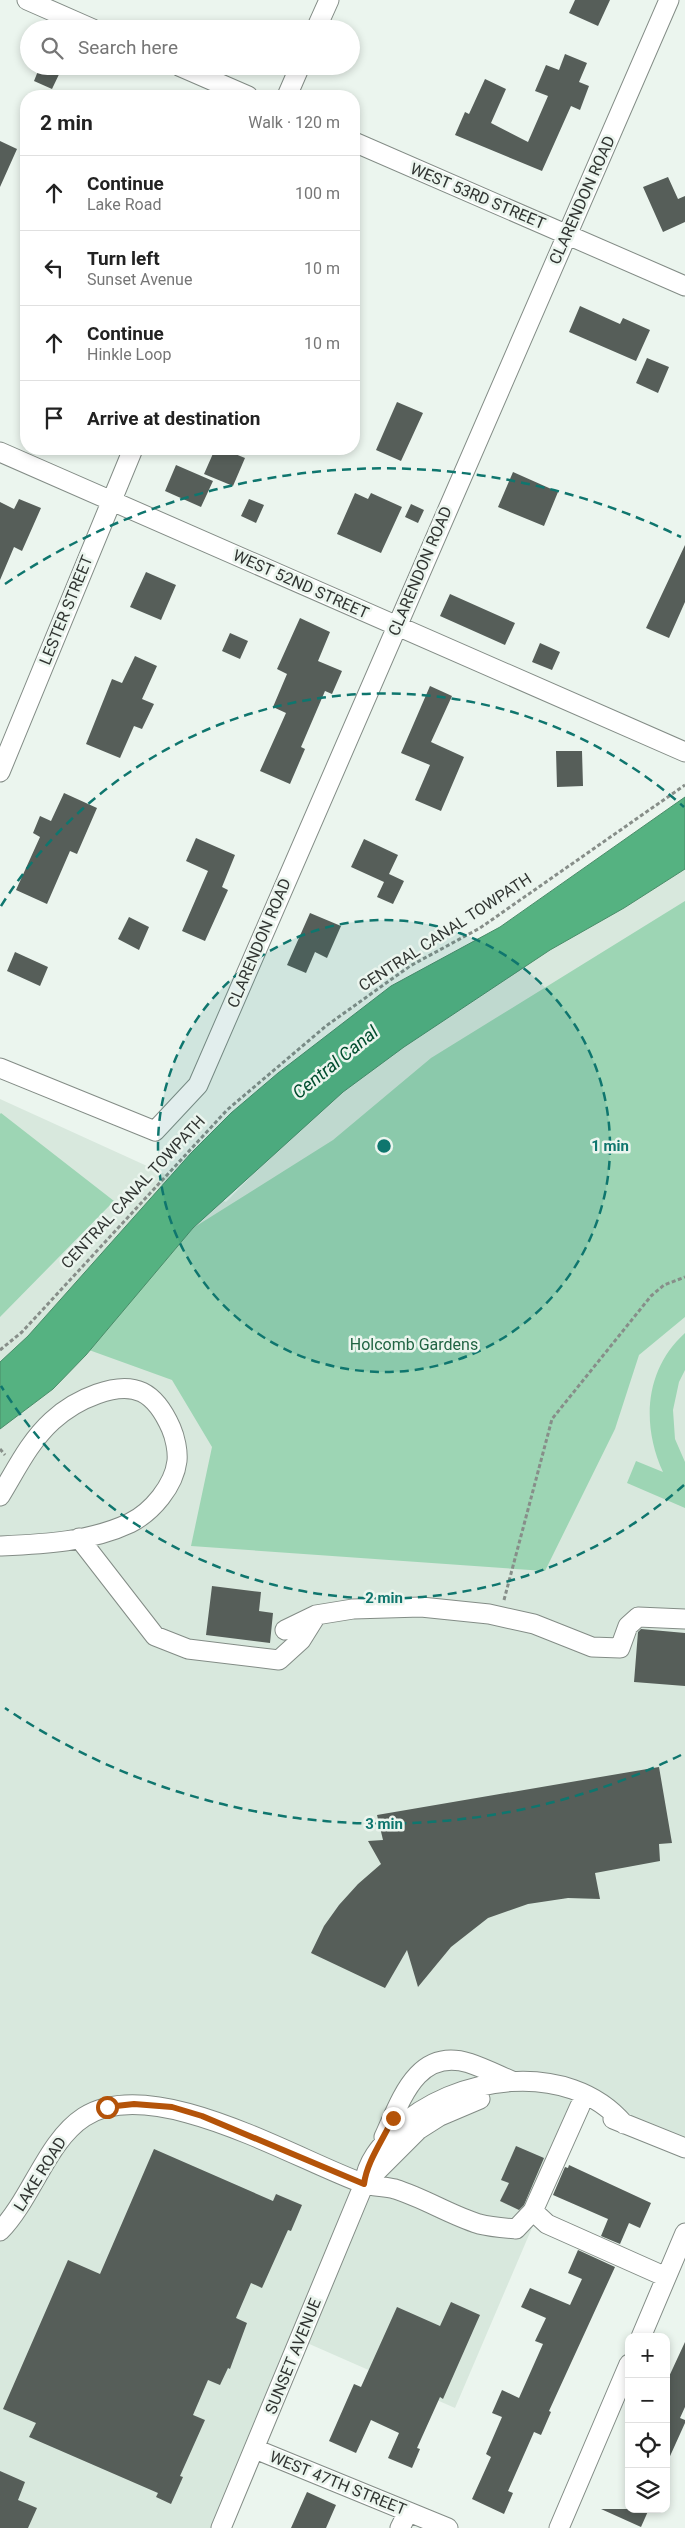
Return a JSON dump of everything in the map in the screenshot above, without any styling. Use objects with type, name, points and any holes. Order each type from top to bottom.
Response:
[{"type":"street","points":[[27,0],[73,20]]},
{"type":"street","points":[[320,20],[329,0]]},
{"type":"street","name":"CLARENDON ROAD","points":[[0,1068],[155,1131],[198,1084],[668,0]]},
{"type":"street","points":[[200,75],[234,90]]},
{"type":"street","points":[[290,90],[296,75]]},
{"type":"street","name":"WEST 53RD STREET","points":[[360,145],[685,286]]},
{"type":"street","name":"WEST 52ND STREET","points":[[0,452],[396,626],[684,749]]},
{"type":"street","name":"LESTER STREET","points":[[0,772],[130,455]]},
{"type":"street","points":[[0,1496],[33,1441],[66,1409],[89,1397],[114,1388],[128,1388],[143,1392],[160,1406],[173,1432],[177,1460],[172,1478],[164,1493],[152,1506],[130,1523],[79,1538],[52,1543],[0,1546]]},
{"type":"street","points":[[79,1538],[154,1636],[188,1648],[279,1660],[301,1640],[316,1615]]},
{"type":"street","points":[[285,1630],[316,1615],[353,1609],[421,1607],[499,1616],[534,1624],[592,1647],[620,1648],[628,1626],[638,1616],[685,1619]]},
{"type":"street","points":[[380,2146],[410,2083],[423,2070],[441,2061],[468,2063],[512,2081]]},
{"type":"street","name":"SUNSET AVENUE","points":[[221,2528],[364,2184],[366,2168],[380,2146],[411,2117],[437,2101],[479,2087],[512,2081],[551,2090]]},
{"type":"street","points":[[551,2090],[580,2106],[685,2148]]},
{"type":"street","points":[[551,2090],[601,2101],[624,2124]]},
{"type":"street","name":"SUNSET AVENUE","points":[[364,2184],[418,2130],[440,2116],[484,2097],[551,2090]]},
{"type":"street","name":"LAKE ROAD","points":[[0,2231],[22,2205],[66,2132],[89,2114],[120,2105],[159,2105],[202,2116],[364,2184],[394,2189],[480,2224],[516,2230],[533,2210]]},
{"type":"street","points":[[580,2106],[533,2210],[547,2224],[666,2277]]},
{"type":"street","points":[[642,2333],[685,2233]]},
{"type":"street","points":[[559,2528],[625,2373]]},
{"type":"street","name":"WEST 47TH STREET","points":[[255,2449],[404,2520],[448,2528]]},
{"type":"path","name":"CENTRAL CANAL TOWPATH","points":[[0,1350],[22,1332],[228,1110],[326,1026],[410,966],[480,928],[685,785]]},
{"type":"path","points":[[499,1616],[552,1419],[650,1296],[664,1285],[685,1277]]},
{"type":"shaded area","points":[[685,848],[685,2141],[587,2099],[455,2408],[298,2339],[217,2528],[0,2528],[0,1099],[226,1202],[335,1090]]},
{"type":"green space","name":"Holcomb Gardens","points":[[685,901],[685,1317],[639,1355],[615,1429],[545,1571],[191,1546],[212,1447],[172,1380],[89,1350],[193,1228],[333,1140],[431,1058]]},
{"type":"green space","points":[[0,1114],[114,1201],[0,1317]]},
{"type":"green space","points":[[685,1333],[685,1370],[679,1382],[673,1410],[675,1439],[685,1462],[685,1508],[627,1483],[636,1461],[663,1472],[656,1454],[652,1435],[651,1398],[655,1380],[662,1363],[672,1347]]},
{"type":"water","name":"Central Canal","points":[[685,797],[685,869],[624,908],[550,950],[404,1047],[343,1092],[193,1228],[86,1355],[53,1389],[0,1429],[0,1362],[28,1336],[191,1153],[231,1113],[278,1073],[391,986],[500,927]]},
{"type":"building","points":[[575,0],[610,0],[598,26],[569,13]]},
{"type":"building","points":[[565,54],[587,63],[579,82],[589,86],[580,110],[571,106],[542,171],[455,135],[465,112],[469,114],[485,79],[506,89],[491,123],[528,142],[548,96],[535,91],[546,65],[559,70]]},
{"type":"building","points":[[36,75],[59,75],[52,89],[34,81]]},
{"type":"building","points":[[0,141],[17,149],[0,187]]},
{"type":"building","points":[[668,177],[678,199],[685,196],[685,222],[663,232],[643,187]]},
{"type":"building","points":[[580,306],[620,324],[623,318],[650,330],[636,361],[569,332]]},
{"type":"building","points":[[647,358],[669,367],[658,393],[636,383]]},
{"type":"building","points":[[397,402],[423,413],[401,461],[376,450]]},
{"type":"building","points":[[212,455],[238,455],[245,458],[233,486],[204,474]]},
{"type":"building","points":[[176,465],[213,481],[201,507],[165,491]]},
{"type":"building","points":[[513,472],[558,492],[544,526],[498,507]]},
{"type":"building","points":[[355,493],[368,499],[371,493],[402,507],[381,553],[337,534]]},
{"type":"building","points":[[19,499],[41,508],[22,551],[14,547],[0,580],[0,502],[14,509]]},
{"type":"building","points":[[249,499],[264,505],[256,523],[241,516]]},
{"type":"building","points":[[411,504],[424,510],[418,523],[405,517]]},
{"type":"building","points":[[685,545],[685,602],[669,638],[646,628]]},
{"type":"building","points":[[146,572],[176,585],[161,620],[130,607]]},
{"type":"building","points":[[450,594],[515,623],[505,645],[440,616]]},
{"type":"building","points":[[300,618],[330,632],[318,661],[342,671],[332,694],[325,691],[301,747],[305,749],[290,784],[260,771],[286,713],[273,707],[287,674],[277,669]]},
{"type":"building","points":[[230,633],[248,641],[240,659],[222,651]]},
{"type":"building","points":[[540,643],[560,652],[552,670],[532,662]]},
{"type":"building","points":[[135,656],[157,666],[142,699],[154,704],[142,729],[134,726],[120,758],[86,744],[112,679],[122,683]]},
{"type":"building","points":[[430,686],[452,696],[431,742],[464,757],[441,811],[415,800],[430,765],[401,753]]},
{"type":"building","points":[[556,751],[582,751],[583,786],[557,787]]},
{"type":"building","points":[[64,793],[97,808],[77,854],[70,851],[47,904],[16,890],[40,837],[33,833],[40,816],[51,821]]},
{"type":"building","points":[[196,838],[235,855],[222,887],[228,890],[205,941],[182,931],[208,871],[186,861]]},
{"type":"building","points":[[364,839],[398,855],[389,874],[404,881],[393,904],[377,897],[384,882],[351,867]]},
{"type":"building","points":[[310,913],[341,926],[327,958],[315,952],[306,973],[287,965]]},
{"type":"building","points":[[129,917],[149,927],[139,950],[118,939]]},
{"type":"building","points":[[15,952],[48,967],[40,986],[7,971]]},
{"type":"building","points":[[212,1586],[261,1592],[259,1611],[273,1613],[270,1643],[206,1635]]},
{"type":"building","points":[[641,1629],[685,1633],[685,1686],[634,1682],[638,1632]]},
{"type":"building","points":[[659,1767],[672,1843],[659,1844],[660,1861],[595,1873],[600,1899],[568,1898],[528,1904],[488,1918],[451,1947],[418,1987],[407,1950],[385,1988],[311,1953],[324,1926],[339,1905],[358,1884],[381,1864],[368,1841],[383,1840],[377,1815]]},
{"type":"building","points":[[516,2146],[544,2158],[524,2205],[519,2210],[500,2201],[509,2183],[501,2180]]},
{"type":"building","points":[[154,2149],[273,2201],[276,2194],[302,2205],[291,2231],[288,2230],[262,2288],[251,2283],[236,2318],[247,2323],[230,2369],[228,2368],[220,2385],[208,2380],[193,2415],[205,2420],[180,2476],[183,2477],[171,2504],[156,2497],[158,2493],[29,2437],[36,2423],[3,2409],[68,2260],[100,2274]]},
{"type":"building","points":[[569,2165],[651,2203],[640,2228],[629,2223],[620,2244],[601,2236],[608,2219],[553,2195],[565,2167],[568,2168]]},
{"type":"building","points":[[578,2250],[615,2267],[549,2411],[551,2412],[541,2435],[534,2432],[508,2491],[513,2493],[504,2514],[472,2499],[491,2457],[486,2454],[502,2417],[492,2413],[502,2390],[519,2398],[543,2344],[535,2341],[546,2318],[521,2307],[530,2288],[570,2305],[582,2279],[568,2273]]},
{"type":"building","points":[[451,2302],[480,2315],[443,2399],[440,2397],[417,2448],[420,2449],[412,2468],[388,2458],[399,2433],[371,2420],[356,2453],[329,2441],[354,2384],[361,2387],[397,2307],[440,2326]]},
{"type":"building","points":[[685,2342],[685,2407],[680,2418],[685,2420],[685,2423],[670,2456],[670,2378]]},
{"type":"building","points":[[0,2471],[25,2482],[18,2500],[37,2508],[28,2528],[0,2528]]},
{"type":"building","points":[[307,2492],[336,2505],[326,2528],[291,2528]]},
{"type":"building","points":[[601,2509],[625,2509],[625,2513],[647,2513],[641,2527]]},
{"type":"route","points":[[107,2107],[134,2104],[172,2107],[202,2116],[364,2184],[366,2168],[380,2146],[393,2118]]}]
